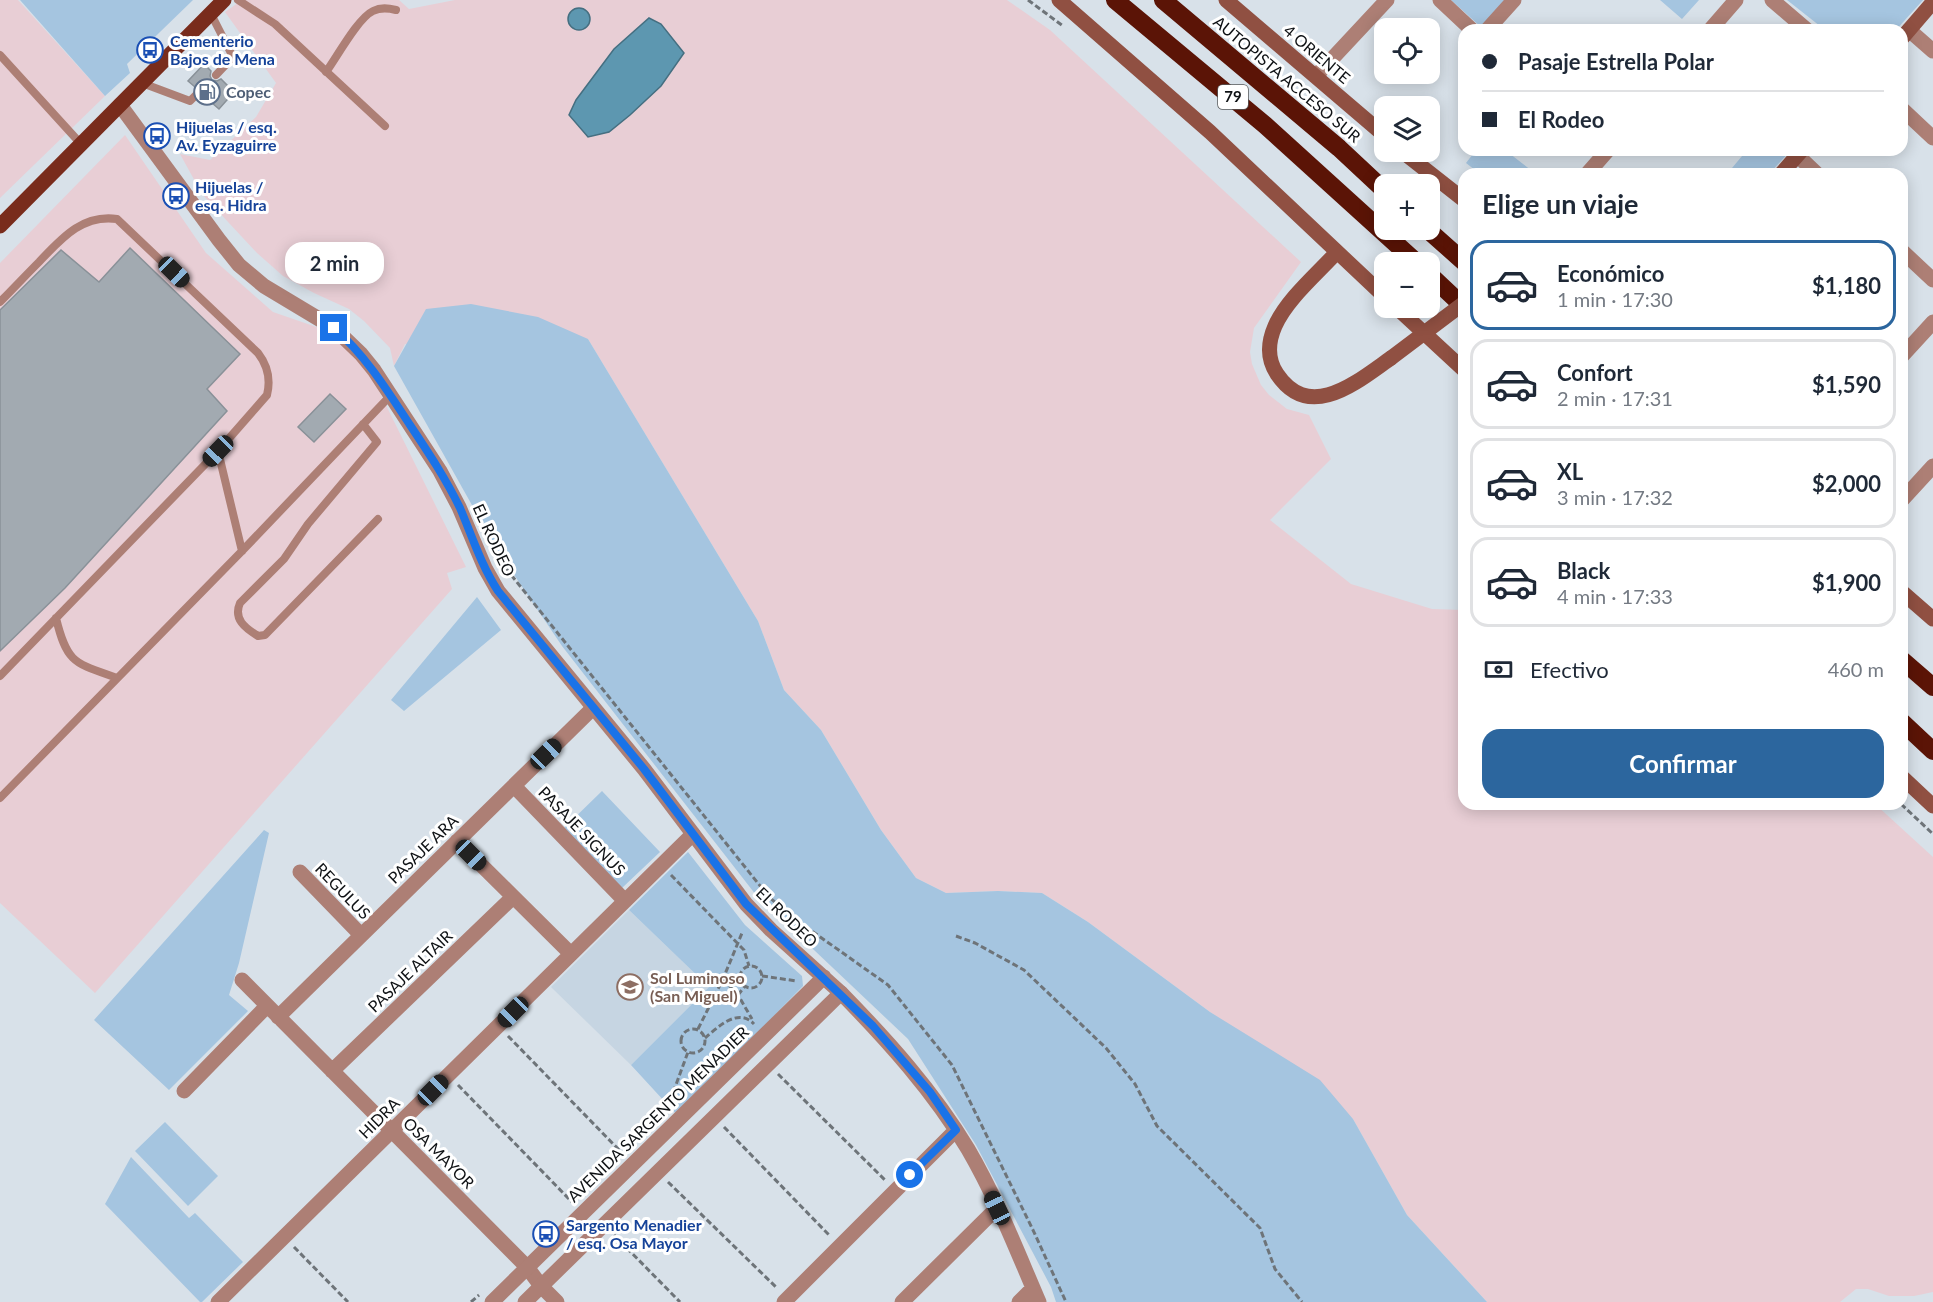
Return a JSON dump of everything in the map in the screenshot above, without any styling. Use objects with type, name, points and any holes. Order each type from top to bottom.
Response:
[{"type":"highway","name":"79","points":[[1114,0],[1265,125],[1405,252]]},
{"type":"highway","name":"AUTOPISTA ACCESO SUR","points":[[1163,0],[1331,141],[1374,181]]},
{"type":"highway","points":[[1439,240],[1458,257]]},
{"type":"highway","points":[[1440,284],[1458,301]]},
{"type":"highway","points":[[1908,665],[1933,687]]},
{"type":"highway","points":[[1908,728],[1933,751]]},
{"type":"main road","points":[[0,226],[224,0]]},
{"type":"main road","points":[[1059,0],[1210,132],[1374,287]]},
{"type":"main road","name":"4 ORIENTE","points":[[1227,0],[1374,126]]},
{"type":"main road","points":[[1908,32],[1933,2]]},
{"type":"main road","points":[[1786,168],[1797,156]]},
{"type":"main road","points":[[1416,162],[1458,195]]},
{"type":"main road","points":[[1337,252],[1279,317],[1271,335],[1269,348],[1275,371],[1287,386],[1296,392],[1308,396],[1326,396],[1345,389],[1392,358],[1458,308]]},
{"type":"main road","points":[[1408,318],[1458,364]]},
{"type":"main road","points":[[1908,597],[1932,617]]},
{"type":"main road","points":[[1908,783],[1933,806]]},
{"type":"street","points":[[1316,76],[1387,0]]},
{"type":"street","points":[[1440,0],[1466,24]]},
{"type":"street","points":[[1492,24],[1514,0]]},
{"type":"street","points":[[1715,24],[1736,0]]},
{"type":"street","points":[[1772,0],[1800,24]]},
{"type":"street","points":[[1908,35],[1933,51]]},
{"type":"street","name":"EL RODEO","points":[[120,105],[239,265],[264,286],[320,319],[361,354],[391,395],[445,480],[485,568],[498,591],[650,777],[752,912],[841,993],[903,1059],[930,1092],[956,1130],[981,1174],[1036,1295]]},
{"type":"street","points":[[1908,115],[1933,138]]},
{"type":"street","points":[[1592,168],[1603,156]]},
{"type":"street","points":[[1802,156],[1812,168]]},
{"type":"street","points":[[1908,256],[1933,279]]},
{"type":"street","points":[[1908,350],[1933,322]]},
{"type":"street","points":[[1908,493],[1933,466]]},
{"type":"street","name":"PASAJE ARA","points":[[184,1091],[361,935],[593,708]]},
{"type":"street","name":"PASAJE SIGNUS","points":[[514,786],[625,901]]},
{"type":"street","name":"HIDRA","points":[[219,1302],[693,834]]},
{"type":"street","points":[[457,841],[571,954]]},
{"type":"street","name":"REGULUS","points":[[300,872],[361,935]]},
{"type":"street","name":"PASAJE ALTAIR","points":[[332,1071],[513,897]]},
{"type":"street","name":"AVENIDA SARGENTO MENADIER","points":[[492,1302],[824,977]]},
{"type":"street","name":"OSA MAYOR","points":[[242,980],[527,1267],[557,1302]]},
{"type":"street","points":[[525,1302],[841,993]]},
{"type":"street","points":[[787,1301],[956,1130]]},
{"type":"street","points":[[902,1302],[997,1208]]},
{"type":"street","points":[[1019,1302],[1036,1295]]},
{"type":"lane","points":[[238,0],[275,24],[385,126]]},
{"type":"lane","points":[[326,72],[364,17],[374,10],[387,8],[396,10]]},
{"type":"lane","points":[[211,14],[233,57],[216,75]]},
{"type":"lane","points":[[0,55],[81,144]]},
{"type":"lane","points":[[142,83],[190,101],[199,92]]},
{"type":"lane","points":[[0,302],[67,233],[90,221],[117,219],[258,353],[267,368],[269,377],[267,395],[218,451],[0,676]]},
{"type":"lane","points":[[0,798],[391,395]]},
{"type":"lane","points":[[363,424],[377,442],[308,524],[284,559],[240,603],[237,610],[242,624],[258,636],[265,635],[272,630],[378,519]]},
{"type":"lane","points":[[218,451],[242,551]]},
{"type":"lane","points":[[56,618],[62,642],[69,655],[80,664],[117,678]]},
{"type":"path","points":[[475,544],[490,548],[769,897],[792,917],[888,985],[952,1065],[1066,1302]]},
{"type":"path","points":[[1907,810],[1933,834]]},
{"type":"path","points":[[661,865],[744,950],[749,966]]},
{"type":"path","points":[[698,1029],[723,979],[742,933]]},
{"type":"path","points":[[956,936],[975,943],[1024,970],[1106,1048],[1135,1084],[1158,1126],[1260,1228],[1275,1269],[1302,1302]]},
{"type":"path","points":[[745,986],[741,980],[741,973],[749,966],[756,967],[762,976],[797,981]]},
{"type":"path","points":[[745,986],[755,987],[760,983],[762,976]]},
{"type":"path","points":[[698,1029],[689,1029],[681,1038],[682,1046],[688,1052],[700,1051],[705,1038],[722,1023],[732,1018],[745,1017],[754,1024],[738,995],[723,979]]},
{"type":"path","points":[[738,995],[745,986]]},
{"type":"path","points":[[498,1026],[622,1153]]},
{"type":"path","points":[[698,1029],[705,1038]]},
{"type":"path","points":[[664,1111],[668,1107],[672,1089],[684,1067],[688,1052]]},
{"type":"path","points":[[768,1064],[895,1190]]},
{"type":"path","points":[[449,1075],[572,1202]]},
{"type":"path","points":[[714,1117],[840,1245]]},
{"type":"path","points":[[658,1172],[787,1301]]},
{"type":"path","points":[[604,1225],[680,1302]]},
{"type":"path","points":[[284,1237],[348,1302]]},
{"type":"shaded area","points":[[0,0],[18,0],[105,96],[0,198]]},
{"type":"shaded area","points":[[20,0],[193,0],[127,64],[130,73],[105,96]]},
{"type":"shaded area","points":[[242,0],[399,0],[409,9],[455,0],[1007,0],[1050,30],[1301,262],[1254,328],[1250,352],[1252,364],[1261,385],[1269,395],[1287,409],[1309,415],[1331,459],[1270,520],[1351,584],[1432,609],[1458,610],[1458,810],[1882,810],[1933,857],[1933,1292],[1914,1296],[1889,1296],[1868,1289],[1856,1289],[1840,1302],[1487,1302],[1407,1215],[1353,1119],[1210,1012],[1088,922],[1042,893],[998,891],[946,893],[916,878],[881,830],[821,730],[784,690],[758,621],[588,339],[405,344],[394,366],[390,348],[364,321],[349,309],[283,276],[257,253],[202,194],[180,154],[210,160],[256,117],[276,83],[225,12]]},
{"type":"shaded area","points":[[1451,0],[1507,0],[1486,24],[1478,24]]},
{"type":"shaded area","points":[[1660,0],[1699,0],[1682,19]]},
{"type":"shaded area","points":[[1787,0],[1923,0],[1901,24],[1817,24]]},
{"type":"shaded area","points":[[575,8],[583,8],[590,15],[590,23],[583,30],[575,30],[568,23],[568,15]]},
{"type":"shaded area","points":[[649,18],[661,24],[684,53],[661,86],[630,115],[609,132],[588,137],[569,115],[576,100],[614,49]]},
{"type":"shaded area","points":[[125,135],[206,253],[273,312],[328,331],[355,356],[376,385],[466,567],[447,573],[452,589],[95,993],[0,903],[0,263]]},
{"type":"shaded area","points":[[1471,156],[1513,156],[1528,168],[1472,168],[1466,163]]},
{"type":"shaded area","points":[[1742,156],[1786,156],[1774,168],[1732,168]]},
{"type":"shaded area","points":[[471,304],[538,317],[588,339],[758,621],[784,690],[821,730],[881,830],[916,878],[946,893],[998,891],[1042,893],[1088,922],[1210,1012],[1320,1080],[1353,1119],[1407,1215],[1487,1302],[1056,1302],[1051,1287],[976,1145],[908,1039],[756,895],[562,646],[496,548],[394,366],[426,309]]},
{"type":"shaded area","points":[[477,597],[501,630],[404,711],[391,700]]},
{"type":"shaded area","points":[[602,791],[660,852],[622,888],[564,828]]},
{"type":"shaded area","points":[[264,830],[269,833],[239,963],[229,995],[248,1011],[169,1090],[94,1020]]},
{"type":"shaded area","points":[[688,852],[745,925],[802,976],[803,986],[677,1115],[631,1065],[709,987],[629,910]]},
{"type":"shaded area","name":"Sol Luminoso (San Miguel)","points":[[629,910],[709,987],[631,1065],[551,987]]},
{"type":"shaded area","points":[[165,1122],[218,1176],[188,1206],[135,1151]]},
{"type":"shaded area","points":[[131,1157],[189,1218],[195,1213],[243,1262],[202,1302],[105,1204]]},
{"type":"building","points":[[204,64],[211,71],[212,80],[221,79],[234,92],[219,109],[204,96],[203,87],[195,87],[188,81]]},
{"type":"building","points":[[130,248],[240,354],[207,389],[227,411],[65,588],[0,651],[0,310],[61,250],[99,282]]},
{"type":"building","points":[[330,394],[346,409],[314,442],[298,427]]},
{"type":"place","name":"Cementerio Bajos de Mena","points":[[150,50]]},
{"type":"place","name":"Copec","points":[[207,92]]},
{"type":"place","name":"Hijuelas / esq. Av. Eyzaguirre","points":[[157,136]]},
{"type":"place","name":"Hijuelas / esq. Hidra","points":[[176,196]]},
{"type":"place","name":"Sol Luminoso (San Miguel)","points":[[630,987]]},
{"type":"place","name":"Sargento Menadier / esq. Osa Mayor","points":[[546,1234]]},
{"type":"route","points":[[334,328],[374,370],[431,456],[459,507],[485,568],[498,591],[644,769],[746,904],[759,919],[823,976],[873,1026],[930,1092],[956,1130],[910,1175]]}]
